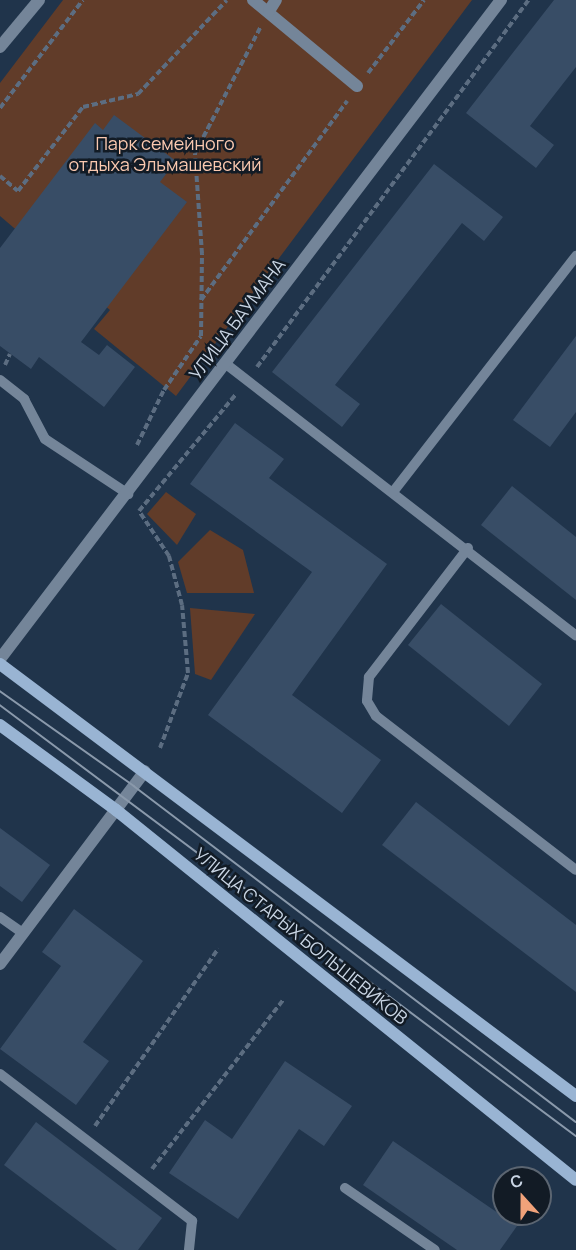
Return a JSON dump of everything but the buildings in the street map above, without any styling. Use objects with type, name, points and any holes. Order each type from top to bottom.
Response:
[{"type":"main road","name":"УЛИЦА СТАРЫХ БОЛЬШЕВИКОВ","points":[[0,664],[576,1096]]},
{"type":"main road","name":"УЛИЦА СТАРЫХ БОЛЬШЕВИКОВ","points":[[0,725],[117,810],[576,1179]]},
{"type":"street","points":[[0,47],[39,0]]},
{"type":"street","points":[[253,0],[357,86]]},
{"type":"street","points":[[269,11],[276,0]]},
{"type":"street","name":"УЛИЦА БАУМАНА","points":[[0,659],[128,494],[142,472],[501,0]]},
{"type":"street","points":[[0,964],[145,771]]},
{"type":"lane","points":[[393,492],[576,257]]},
{"type":"lane","points":[[226,364],[468,548],[576,635]]},
{"type":"lane","points":[[0,380],[24,399],[45,439],[128,494]]},
{"type":"lane","points":[[468,548],[369,677],[367,701],[376,716],[576,870]]},
{"type":"lane","points":[[0,917],[23,933]]},
{"type":"lane","points":[[0,1074],[192,1221],[189,1250]]},
{"type":"lane","points":[[345,1188],[435,1250]]},
{"type":"path","points":[[0,108],[83,0]]},
{"type":"path","points":[[0,176],[18,191],[83,107],[138,94],[227,0]]},
{"type":"path","points":[[199,302],[357,86],[424,0]]},
{"type":"path","points":[[160,748],[188,673],[183,616],[169,556],[139,512],[247,380],[529,0]]},
{"type":"path","points":[[142,472],[136,447],[164,390],[201,336],[199,302],[202,243],[195,153],[269,11]]},
{"type":"path","points":[[86,1140],[218,949]]},
{"type":"path","points":[[141,1183],[284,999]]},
{"type":"green space","name":"Парк семейного отдыха Эльмашевский","points":[[63,0],[472,0],[176,396],[94,329],[110,310],[0,216],[0,83]]},
{"type":"green space","points":[[166,492],[196,514],[177,545],[147,514]]},
{"type":"green space","points":[[210,530],[243,550],[254,593],[187,593],[178,562]]},
{"type":"green space","points":[[190,608],[255,614],[211,680],[195,674]]},
{"type":"tram line","points":[[0,691],[134,786],[576,1122]]},
{"type":"tram line","points":[[0,705],[576,1136]]}]
